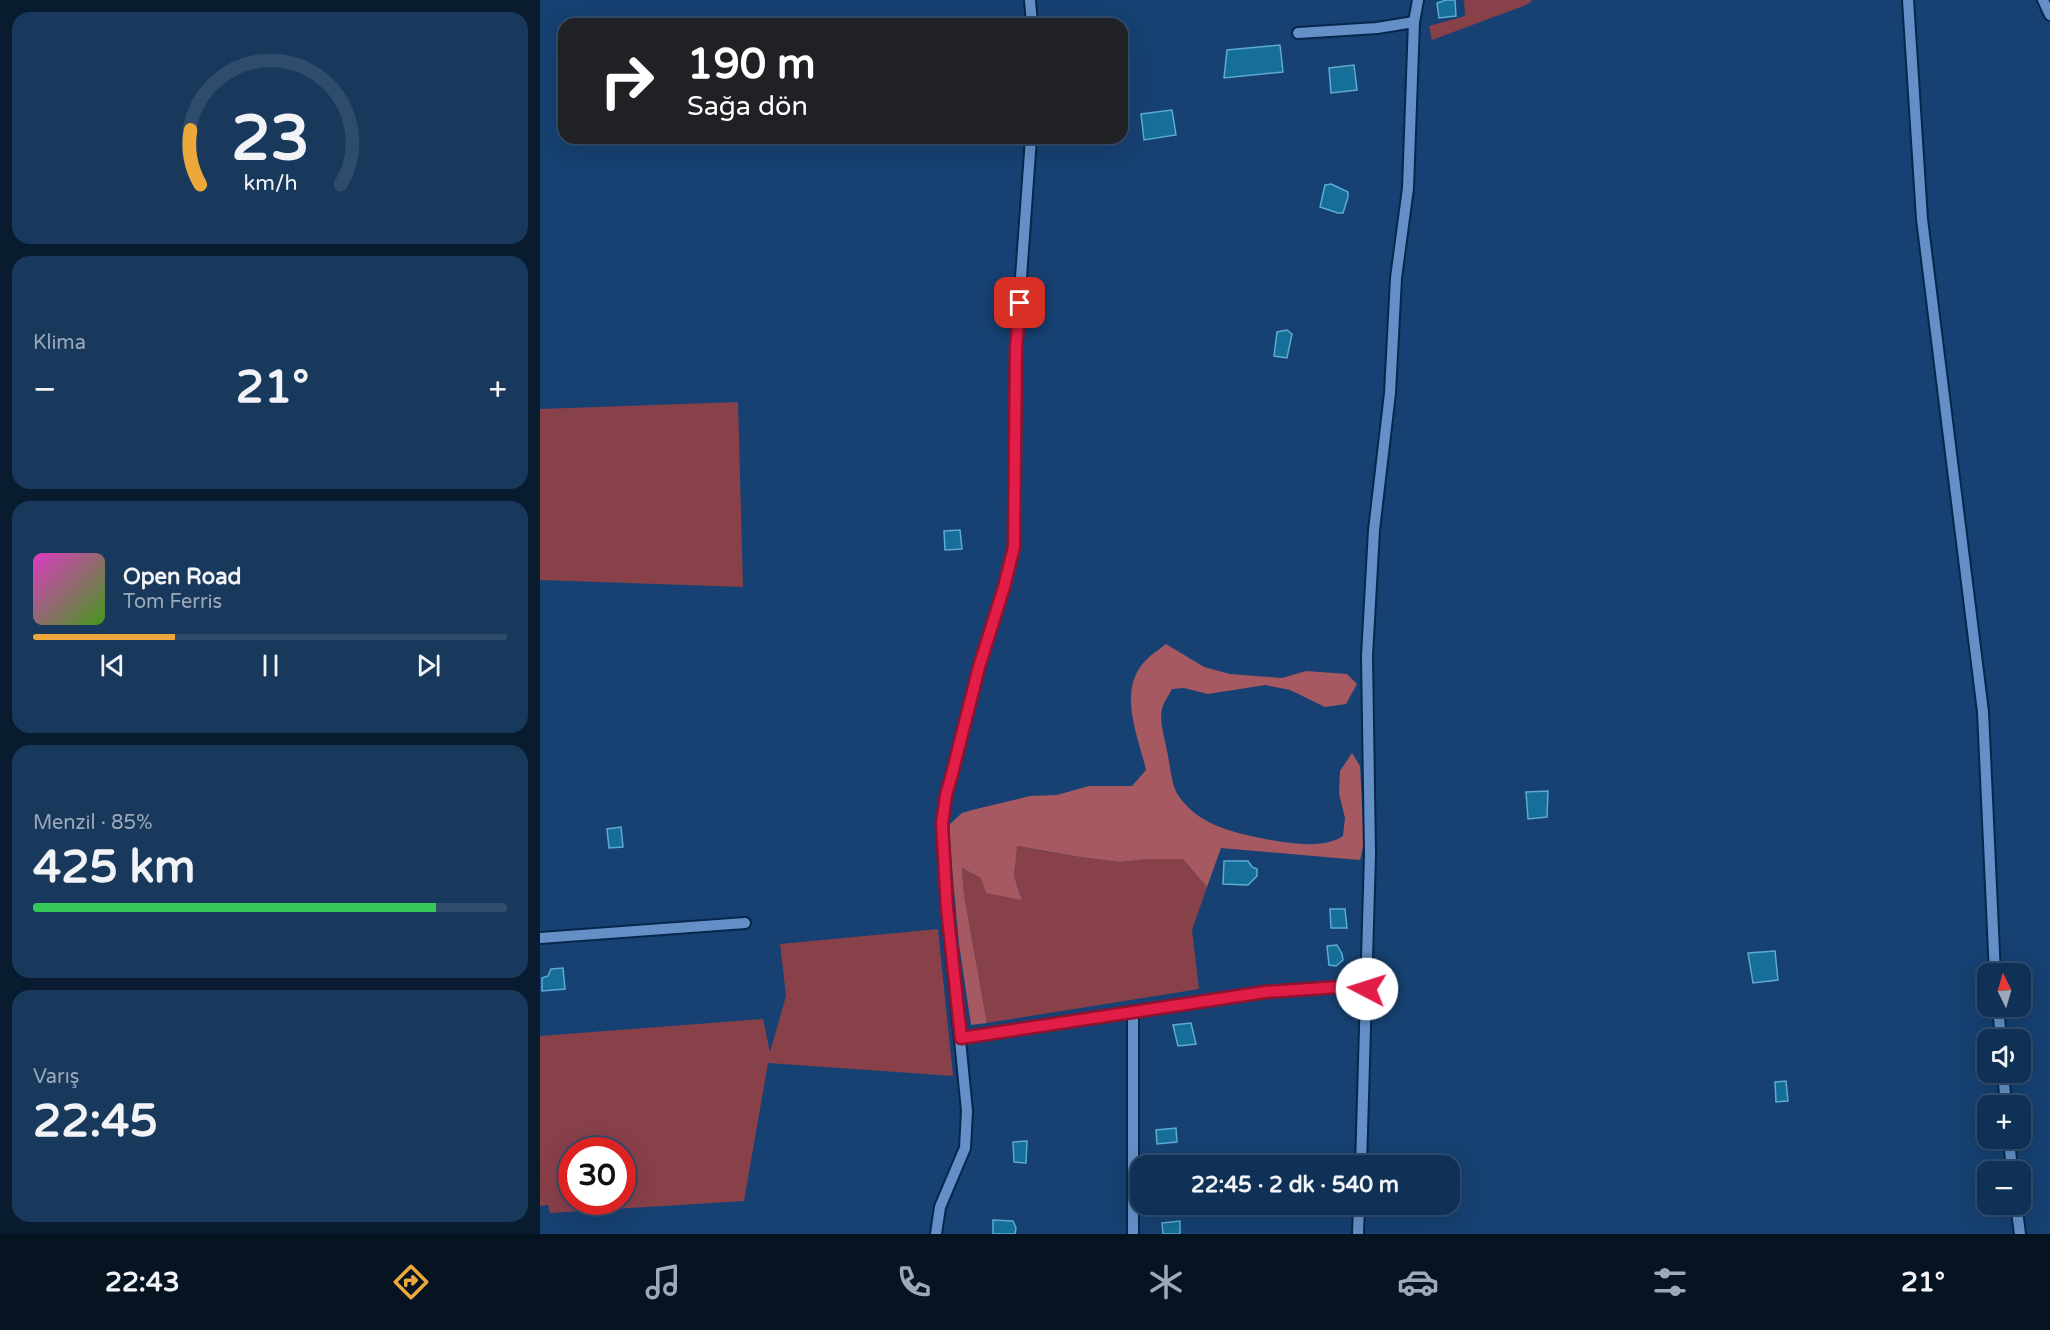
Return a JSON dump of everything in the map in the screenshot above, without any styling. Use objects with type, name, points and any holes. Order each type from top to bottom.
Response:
[{"type":"street","points":[[1030,0],[1032,18]]},
{"type":"street","points":[[1361,1155],[1370,854],[1367,656],[1374,530],[1390,393],[1396,278],[1408,188],[1414,22],[1418,0]]},
{"type":"street","points":[[1908,0],[1922,219],[1983,712],[1994,963]]},
{"type":"street","points":[[2043,0],[2050,15]]},
{"type":"street","points":[[1298,33],[1377,28],[1414,22]]},
{"type":"street","points":[[936,1234],[940,1207],[965,1148],[968,1111],[947,908],[942,824],[946,795],[979,667],[1014,547],[1016,347],[1031,144]]},
{"type":"street","points":[[540,938],[745,923]]},
{"type":"street","points":[[961,1038],[1265,992],[1367,985]]},
{"type":"street","points":[[1133,1011],[1133,1234]]},
{"type":"street","points":[[1358,1234],[1359,1215]]},
{"type":"street","points":[[2017,1215],[2020,1234]]},
{"type":"shaded area","points":[[1464,0],[1533,0],[1526,5],[1432,40],[1429,26],[1465,16]]},
{"type":"shaded area","points":[[738,402],[743,587],[540,580],[540,409]]},
{"type":"shaded area","points":[[1166,644],[1204,667],[1230,674],[1282,678],[1306,671],[1347,674],[1357,684],[1346,704],[1325,707],[1290,690],[1265,685],[1208,694],[1184,688],[1172,689],[1163,707],[1161,719],[1174,785],[1178,795],[1187,806],[1209,822],[1222,828],[1276,841],[1319,844],[1343,836],[1345,818],[1339,793],[1340,771],[1352,753],[1360,766],[1364,843],[1360,860],[1221,848],[1207,887],[1183,859],[1120,862],[1017,846],[1014,876],[1022,900],[986,893],[981,878],[962,868],[964,895],[987,1023],[971,1025],[959,944],[949,835],[950,824],[962,813],[1030,796],[1057,795],[1089,786],[1132,786],[1146,770],[1132,713],[1133,684],[1138,671],[1147,659]]},
{"type":"shaded area","points":[[1016,846],[1120,862],[1183,859],[1207,887],[1192,930],[1199,989],[987,1023],[964,895],[962,868],[1022,899],[1014,876]]},
{"type":"shaded area","points":[[938,929],[953,1076],[768,1063],[744,1201],[636,1208],[636,1137],[558,1137],[558,1213],[550,1213],[548,1205],[540,1206],[540,1036],[763,1019],[770,1052],[786,996],[780,944]]},
{"type":"building","points":[[1455,0],[1456,16],[1439,18],[1437,3]]},
{"type":"building","points":[[1280,45],[1283,72],[1224,78],[1227,50]]},
{"type":"building","points":[[1354,65],[1357,90],[1331,93],[1329,68]]},
{"type":"building","points":[[1172,110],[1176,135],[1144,140],[1141,114]]},
{"type":"building","points":[[1331,184],[1348,192],[1343,213],[1320,207],[1325,185]]},
{"type":"building","points":[[1287,330],[1292,334],[1287,358],[1274,356],[1277,332]]},
{"type":"building","points":[[960,530],[962,549],[945,550],[944,531]]},
{"type":"building","points":[[1548,791],[1547,817],[1528,819],[1526,792]]},
{"type":"building","points":[[621,827],[623,847],[609,848],[607,829]]},
{"type":"building","points":[[1224,861],[1248,861],[1252,867],[1257,869],[1257,876],[1248,885],[1223,884]]},
{"type":"building","points":[[1330,909],[1345,909],[1347,928],[1331,928]]},
{"type":"building","points":[[1337,945],[1343,960],[1336,966],[1329,965],[1327,946]]},
{"type":"building","points":[[1775,951],[1778,980],[1753,983],[1748,953]]},
{"type":"building","points":[[563,968],[565,989],[542,991],[542,978],[548,976],[551,969]]},
{"type":"building","points":[[1191,1023],[1196,1044],[1178,1046],[1173,1025]]},
{"type":"building","points":[[1786,1081],[1788,1101],[1776,1102],[1775,1082]]},
{"type":"building","points":[[1176,1128],[1177,1142],[1157,1144],[1156,1130]]},
{"type":"building","points":[[1027,1141],[1026,1163],[1014,1162],[1013,1142]]},
{"type":"building","points":[[993,1220],[1013,1221],[1016,1228],[1015,1234],[993,1234]]},
{"type":"building","points":[[1180,1221],[1180,1234],[1163,1234],[1162,1223]]},
{"type":"route","points":[[1020,303],[1016,347],[1014,547],[979,667],[946,795],[942,824],[947,908],[961,1038],[1265,992],[1367,985],[1367,989]]}]
